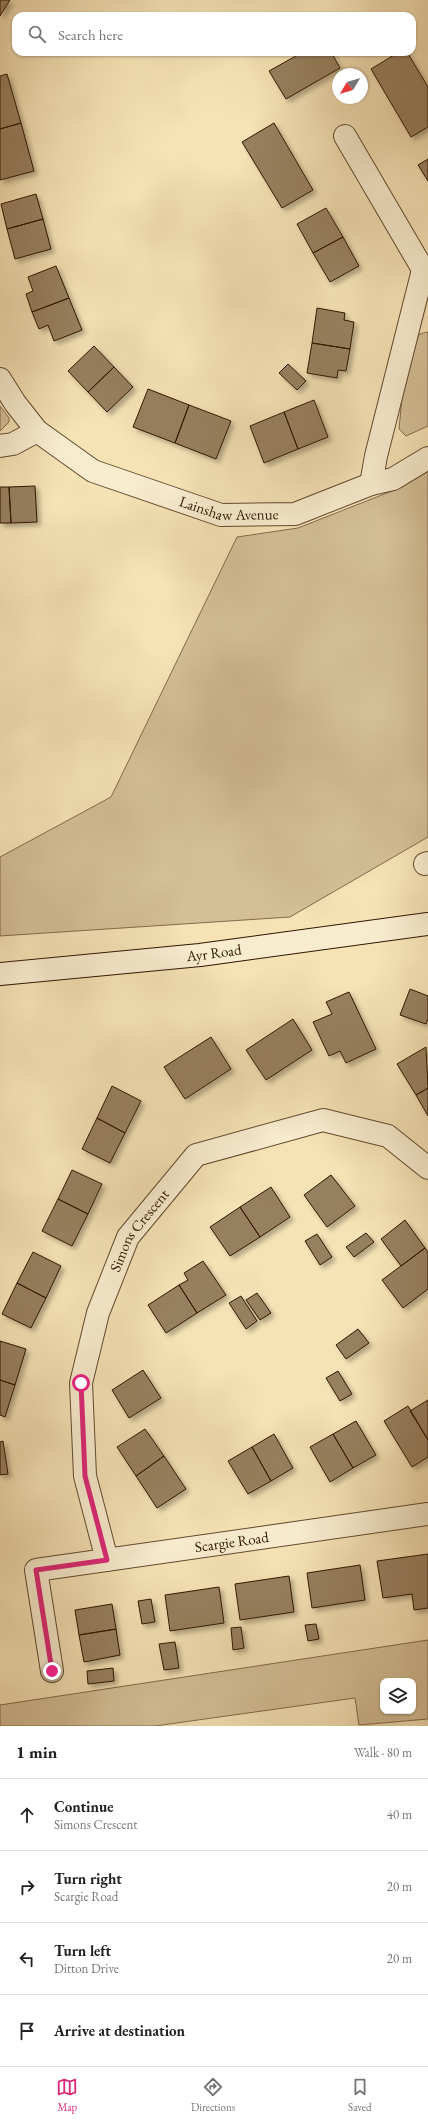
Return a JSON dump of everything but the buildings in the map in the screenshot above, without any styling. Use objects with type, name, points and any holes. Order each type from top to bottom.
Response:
[{"type":"street","points":[[345,136],[426,274],[376,456],[371,484]]},
{"type":"street","name":"Lainshaw Avenue","points":[[0,379],[15,403],[37,431],[93,471],[221,515],[295,514],[371,484],[393,479],[428,458]]},
{"type":"street","points":[[0,446],[13,444],[37,431]]},
{"type":"street","name":"Ayr Road","points":[[0,974],[200,955],[428,924]]},
{"type":"street","name":"Simons Crescent","points":[[107,1560],[85,1476],[81,1383],[98,1313],[128,1237],[196,1155],[323,1120],[388,1136],[428,1168]]},
{"type":"street","name":"Scargie Road","points":[[52,1671],[36,1570],[428,1514]]},
{"type":"shaded area","points":[[428,332],[428,426],[406,436],[399,429],[408,355],[414,338]]},
{"type":"shaded area","points":[[0,406],[9,418],[9,422],[0,431]]},
{"type":"shaded area","points":[[428,471],[428,837],[290,917],[0,936],[0,857],[111,797],[237,537],[298,528],[402,487]]},
{"type":"shaded area","points":[[428,1640],[428,1719],[359,1725],[355,1698],[155,1726],[0,1726],[0,1705]]},
{"type":"route","points":[[52,1671],[36,1570],[107,1560],[85,1476],[81,1383]]}]
